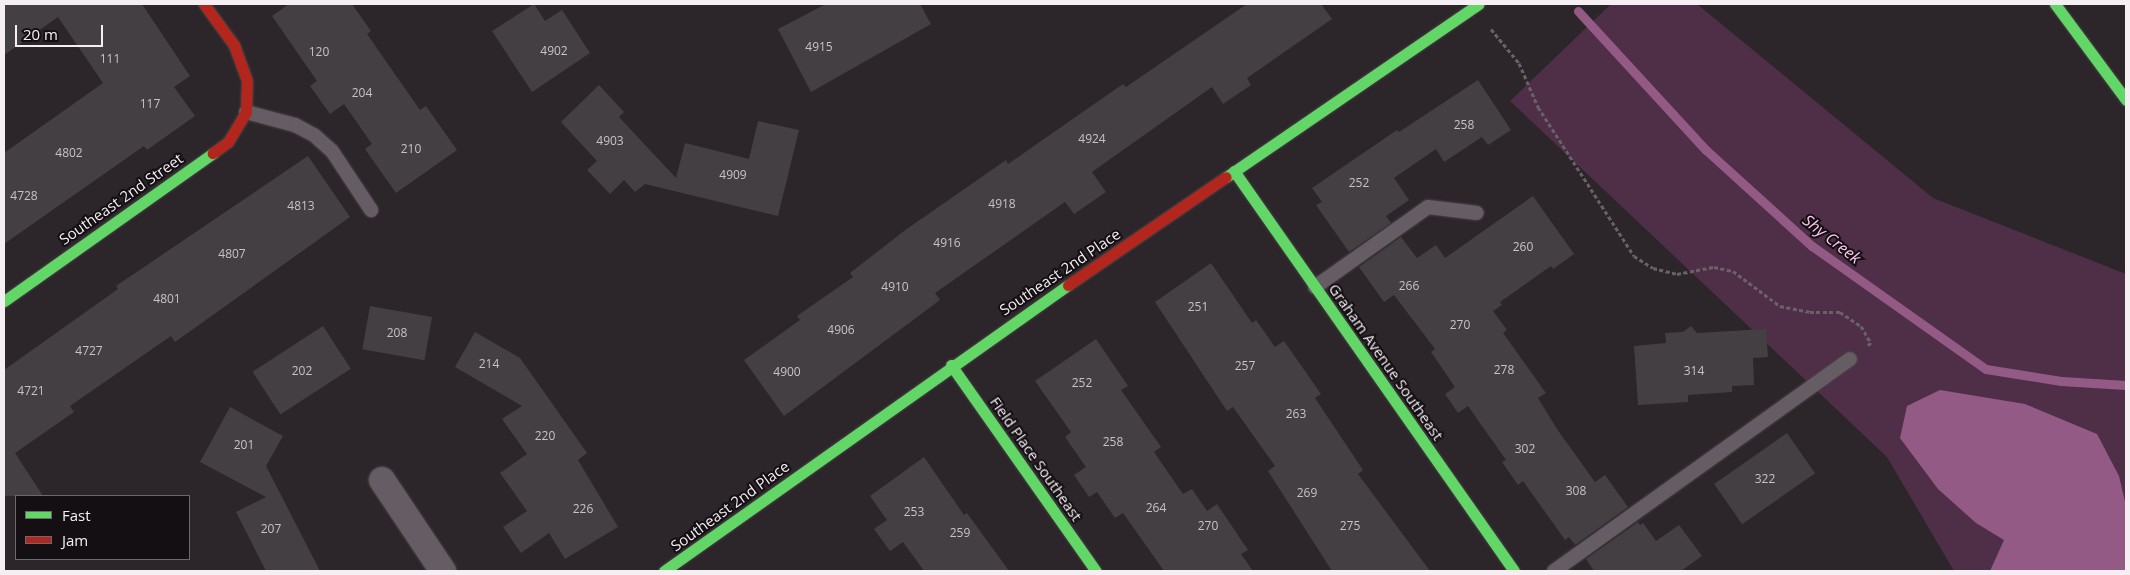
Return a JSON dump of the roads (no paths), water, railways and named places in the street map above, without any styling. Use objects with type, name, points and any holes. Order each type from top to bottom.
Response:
[{"type":"street","points":[[204,4],[234,45],[247,81],[246,112]]},
{"type":"street","points":[[2055,4],[2126,100]]},
{"type":"street","name":"Southeast 2nd Place","points":[[664,571],[951,365],[1477,5]]},
{"type":"street","name":"Southeast 2nd Street","points":[[4,301],[228,142],[246,112]]},
{"type":"street","name":"Graham Avenue Southeast","points":[[1234,171],[1514,571]]},
{"type":"street","name":"Field Place Southeast","points":[[951,365],[1096,571]]},
{"type":"street","points":[[382,480],[442,571]]},
{"type":"lane","points":[[246,112],[295,125],[314,135],[332,151],[371,210]]},
{"type":"lane","points":[[1316,287],[1428,207],[1477,213]]},
{"type":"lane","points":[[1554,571],[1850,359]]},
{"type":"waterway","name":"Shy Creek","points":[[1578,11],[1706,150],[1812,246],[1986,369],[2061,381],[2126,385]]}]
